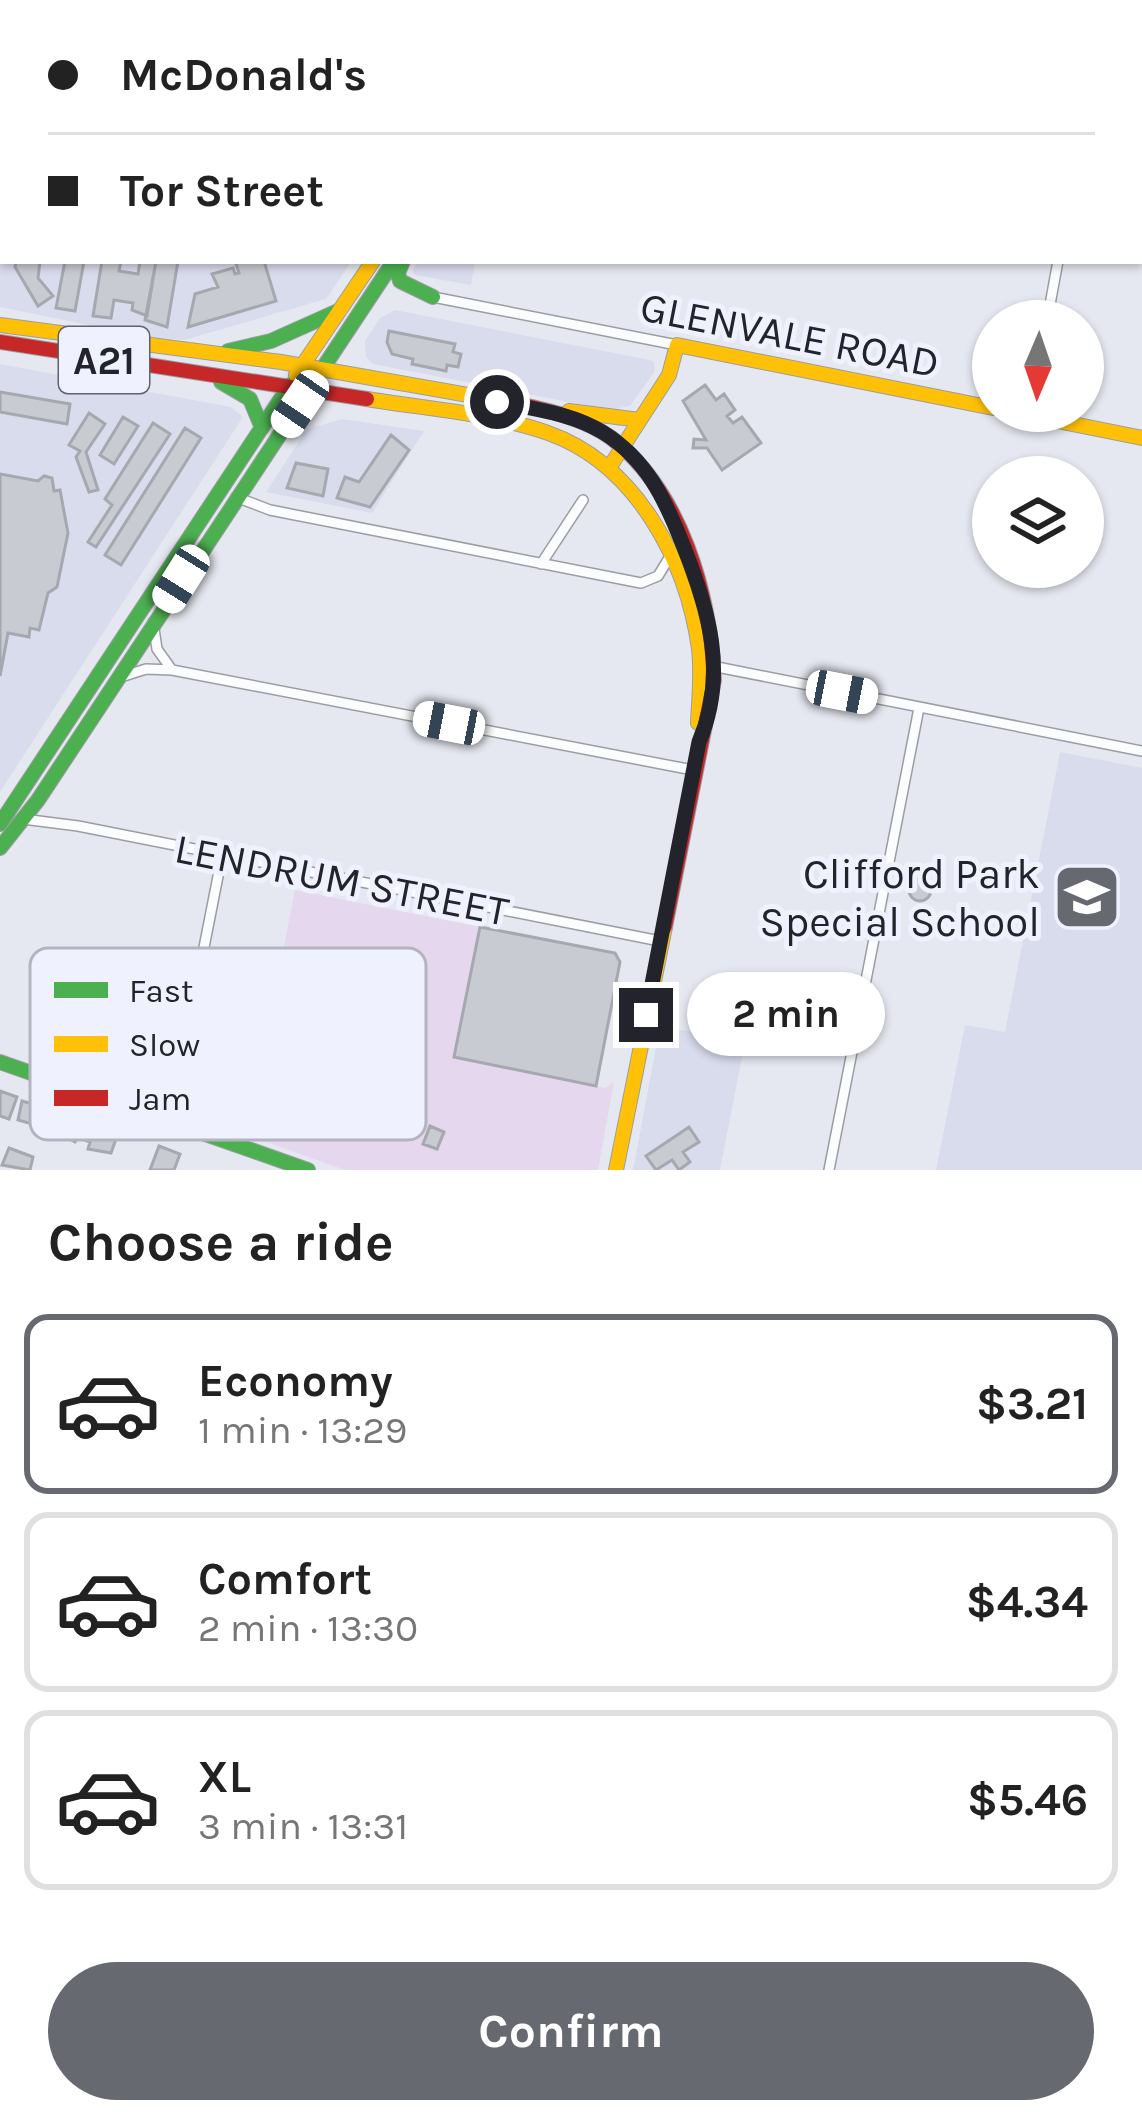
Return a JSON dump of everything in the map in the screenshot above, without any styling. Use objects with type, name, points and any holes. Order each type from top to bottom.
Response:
[{"type":"main road","points":[[0,823],[371,264]]},
{"type":"main road","points":[[0,848],[25,819],[392,264]]},
{"type":"main road","points":[[402,264],[400,281],[433,297]]},
{"type":"main road","points":[[215,354],[271,340],[339,310]]},
{"type":"main road","name":"A21","points":[[0,325],[302,366],[557,414],[595,428],[623,447],[652,478],[707,612],[707,665],[699,742],[616,1170]]},
{"type":"main road","points":[[342,337],[356,376]]},
{"type":"main road","name":"A21","points":[[0,342],[310,388],[549,433],[609,468],[637,500],[669,558],[707,665]]},
{"type":"main road","points":[[609,468],[672,368],[677,345]]},
{"type":"main road","name":"GLENVALE ROAD","points":[[677,345],[972,404]]},
{"type":"main road","points":[[209,376],[250,399],[262,428]]},
{"type":"main road","points":[[557,414],[575,410],[640,420]]},
{"type":"main road","points":[[1104,430],[1142,438]]},
{"type":"main road","points":[[0,1062],[30,1072]]},
{"type":"main road","points":[[225,1140],[308,1170]]},
{"type":"street","points":[[1051,300],[1057,264]]},
{"type":"street","name":"GLENVALE ROAD","points":[[433,297],[677,345]]},
{"type":"street","points":[[221,488],[270,510],[648,582],[669,558]]},
{"type":"street","points":[[542,564],[583,500]]},
{"type":"street","points":[[153,622],[157,649],[172,670]]},
{"type":"street","points":[[707,665],[1142,751]]},
{"type":"street","points":[[117,679],[146,669],[172,670],[693,770]]},
{"type":"street","points":[[829,1170],[919,708]]},
{"type":"street","points":[[0,823],[25,819]]},
{"type":"street","name":"LENDRUM STREET","points":[[25,819],[660,941]]},
{"type":"street","points":[[204,948],[222,856]]},
{"type":"shaded area","points":[[0,264],[350,264],[326,299],[184,340],[0,307]]},
{"type":"shaded area","points":[[417,264],[474,264],[471,285],[415,275]]},
{"type":"shaded area","points":[[395,310],[650,360],[655,371],[630,406],[610,410],[373,364],[366,357],[365,341],[380,318]]},
{"type":"shaded area","points":[[0,364],[231,407],[243,417],[0,792]]},
{"type":"shaded area","points":[[342,419],[424,431],[372,513],[266,492],[307,429]]},
{"type":"shaded area","name":"Clifford Park Special School","points":[[1060,752],[1142,768],[1142,1170],[936,1170],[965,1025],[1005,1032]]},
{"type":"shaded area","points":[[295,890],[480,927],[455,1056],[605,1088],[614,1082],[598,1170],[345,1170],[261,1140],[426,1140],[426,948],[284,948]]},
{"type":"shaded area","points":[[660,1026],[745,1042],[720,1170],[633,1170]]},
{"type":"building","points":[[40,264],[38,278],[53,296],[38,306],[15,267]]},
{"type":"building","points":[[64,264],[83,264],[75,311],[56,308]]},
{"type":"building","points":[[102,264],[120,264],[119,271],[138,274],[140,264],[156,264],[147,316],[132,310],[133,303],[114,300],[111,318],[93,316]]},
{"type":"building","points":[[155,264],[178,264],[167,327],[145,320]]},
{"type":"building","points":[[236,264],[265,264],[276,301],[188,327],[195,294],[218,287],[212,274],[233,268],[239,273]]},
{"type":"building","points":[[389,331],[455,344],[453,352],[461,354],[458,367],[447,365],[446,371],[392,354]]},
{"type":"building","points":[[705,385],[716,400],[724,394],[735,410],[727,416],[733,423],[742,417],[761,443],[722,470],[707,448],[693,448],[694,439],[706,440],[683,401]]},
{"type":"building","points":[[0,392],[70,404],[67,424],[0,412]]},
{"type":"building","points":[[89,413],[105,424],[86,452],[98,490],[89,492],[76,457],[80,451],[69,445]]},
{"type":"building","points":[[123,417],[138,426],[114,464],[100,455]]},
{"type":"building","points":[[153,423],[170,434],[96,547],[88,542],[112,505],[105,499]]},
{"type":"building","points":[[185,428],[201,438],[121,565],[105,555]]},
{"type":"building","points":[[391,435],[409,450],[370,507],[337,498],[345,477],[359,482]]},
{"type":"building","points":[[296,463],[328,469],[323,496],[287,488]]},
{"type":"building","points":[[0,474],[38,481],[44,476],[52,478],[54,491],[60,490],[68,533],[57,587],[48,593],[39,630],[30,628],[29,637],[8,633],[0,676]]},
{"type":"building","points":[[920,879],[931,890],[920,901],[909,890]]},
{"type":"building","points":[[480,927],[615,953],[620,962],[596,1086],[454,1057]]},
{"type":"building","points":[[0,1091],[17,1097],[9,1119],[0,1116]]},
{"type":"building","points":[[22,1101],[30,1103],[30,1123],[18,1120]]},
{"type":"building","points":[[430,1126],[444,1132],[437,1149],[423,1144]]},
{"type":"building","points":[[689,1127],[699,1142],[683,1152],[690,1162],[679,1170],[672,1160],[656,1170],[646,1156]]},
{"type":"building","points":[[85,1140],[116,1140],[111,1153],[88,1149],[90,1142]]},
{"type":"building","points":[[159,1146],[180,1154],[174,1170],[150,1170]]},
{"type":"building","points":[[9,1148],[33,1157],[30,1170],[2,1165]]},
{"type":"traffic: fast","points":[[317,377],[392,264]]},
{"type":"traffic: fast","points":[[402,264],[400,281],[433,297]]},
{"type":"traffic: fast","points":[[228,351],[271,341],[338,311]]},
{"type":"traffic: fast","points":[[221,382],[250,399],[262,428]]},
{"type":"traffic: fast","points":[[0,824],[290,385]]},
{"type":"traffic: fast","points":[[0,848],[38,800],[310,389]]},
{"type":"traffic: fast","points":[[0,1062],[30,1073]]},
{"type":"traffic: fast","points":[[222,1140],[308,1170]]},
{"type":"traffic: slow","points":[[296,375],[371,264]]},
{"type":"traffic: slow","points":[[0,325],[281,362],[513,403]]},
{"type":"traffic: slow","points":[[609,468],[669,375],[677,345],[972,404]]},
{"type":"traffic: slow","points":[[367,399],[526,426],[579,448],[607,467],[652,520],[683,582],[699,649],[698,723]]},
{"type":"traffic: slow","points":[[569,411],[640,420]]},
{"type":"traffic: slow","points":[[1104,430],[1142,438]]},
{"type":"traffic: slow","points":[[616,1170],[665,927]]},
{"type":"traffic: jam","points":[[0,342],[367,399]]},
{"type":"traffic: jam","points":[[513,403],[588,424],[635,459],[673,515],[698,580],[714,680],[665,927]]},
{"type":"place","name":"Clifford Park Special School","points":[[1087,897]]},
{"type":"route","points":[[497,402],[577,420],[605,434],[638,460],[667,506],[711,628],[712,700],[699,742],[646,1015]]}]
